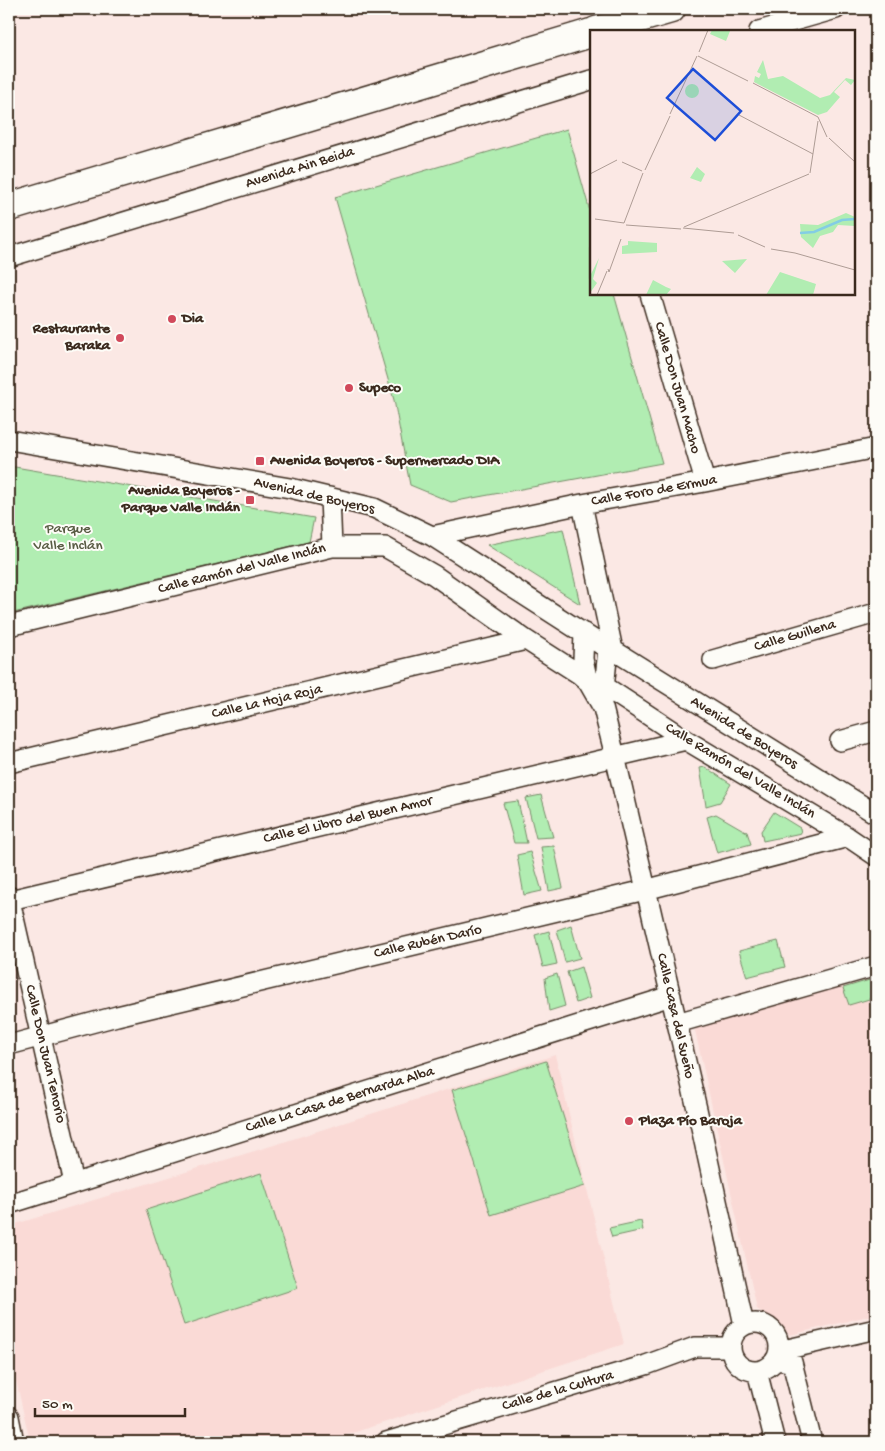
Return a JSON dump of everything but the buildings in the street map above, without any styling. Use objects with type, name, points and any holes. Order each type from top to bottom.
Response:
[{"type":"main road","points":[[599,30],[671,9]]},
{"type":"main road","points":[[9,207],[590,32]]},
{"type":"street","points":[[762,30],[836,9]]},
{"type":"street","name":"Avenida Ain Beida","points":[[9,257],[590,80]]},
{"type":"street","name":"Calle Don Juan Macho","points":[[650,295],[705,482]]},
{"type":"street","name":"Avenida de Boyeros","points":[[9,440],[290,488],[374,508],[432,536],[610,650],[876,814]]},
{"type":"street","name":"Calle Foro de Ermua","points":[[432,536],[582,504],[876,448]]},
{"type":"street","points":[[330,497],[332,547]]},
{"type":"street","points":[[582,504],[610,650]]},
{"type":"street","name":"Calle Ramón del Valle Inclán","points":[[9,626],[332,547],[385,547],[441,580],[526,640],[580,674],[848,837],[876,856]]},
{"type":"street","points":[[441,580],[457,553]]},
{"type":"street","name":"Calle Guillena","points":[[713,660],[876,613]]},
{"type":"street","name":"Calle Casa del Sueño","points":[[584,633],[583,659],[596,684],[615,756],[671,996],[744,1325]]},
{"type":"street","name":"Calle La Hoja Roja","points":[[9,763],[526,640]]},
{"type":"street","name":"Calle Casa del Sueño","points":[[596,684],[610,650]]},
{"type":"street","points":[[840,741],[876,731]]},
{"type":"street","name":"Calle El Libro del Buen Amor","points":[[9,898],[686,740]]},
{"type":"street","name":"Calle Rubén Darío","points":[[9,1045],[117,1016],[646,890],[848,837]]},
{"type":"street","name":"Calle Don Juan Tenorio","points":[[9,898],[74,1183]]},
{"type":"street","points":[[677,1023],[876,966]]},
{"type":"street","name":"Calle La Casa de Bernarda Alba","points":[[9,1204],[671,996]]},
{"type":"street","points":[[777,1356],[778,1343],[776,1336],[766,1325],[751,1323],[744,1325],[734,1334],[730,1347],[736,1362],[742,1367],[757,1371],[764,1369],[777,1356],[876,1329]]},
{"type":"street","name":"Calle de la Cultura","points":[[386,1442],[646,1365],[696,1347],[730,1347]]},
{"type":"street","points":[[777,1356],[792,1362],[812,1442]]},
{"type":"street","points":[[757,1371],[775,1442]]},
{"type":"street","points":[[9,1417],[14,1442]]},
{"type":"shaded area","points":[[876,975],[876,1314],[790,1335],[778,1323],[757,1309],[694,1026]]},
{"type":"shaded area","points":[[555,1055],[624,1344],[325,1442],[30,1442],[9,1349],[9,1226],[271,1146]]},
{"type":"green space","points":[[567,129],[590,211],[590,295],[614,295],[662,463],[451,502],[410,485],[394,400],[335,197]]},
{"type":"green space","name":"Parque Valle Inclán","points":[[9,466],[314,518],[309,542],[9,614]]},
{"type":"green space","points":[[563,529],[580,604],[487,545]]},
{"type":"green space","points":[[705,767],[731,784],[720,802],[706,806],[700,768]]},
{"type":"green space","points":[[541,795],[553,837],[536,838],[526,798]]},
{"type":"green space","points":[[518,801],[527,843],[514,843],[503,803]]},
{"type":"green space","points":[[774,812],[800,828],[801,833],[763,841],[761,831]]},
{"type":"green space","points":[[716,814],[747,832],[751,844],[717,853],[707,817]]},
{"type":"green space","points":[[554,846],[563,888],[549,891],[541,847]]},
{"type":"green space","points":[[530,852],[542,891],[524,895],[517,855]]},
{"type":"green space","points":[[571,925],[580,958],[565,962],[557,930]]},
{"type":"green space","points":[[549,931],[557,964],[543,967],[535,935]]},
{"type":"green space","points":[[778,941],[785,967],[747,977],[739,951]]},
{"type":"green space","points":[[581,967],[590,998],[576,1003],[567,972]]},
{"type":"green space","points":[[557,974],[565,1006],[549,1011],[545,978]]},
{"type":"green space","points":[[876,978],[876,997],[849,1005],[843,988]]},
{"type":"green space","points":[[546,1061],[585,1186],[491,1215],[452,1090]]},
{"type":"green space","points":[[261,1173],[298,1288],[184,1325],[146,1210]]},
{"type":"green space","points":[[641,1221],[643,1230],[612,1237],[609,1228]]},
{"type":"place","name":"Dia","points":[[172,319]]},
{"type":"place","name":"Restaurante Baraka","points":[[120,338]]},
{"type":"place","name":"Supeco","points":[[349,388]]},
{"type":"place","name":"Avenida Boyeros - Supermercado DIA","points":[[260,461]]},
{"type":"place","name":"Avenida Boyeros - Parque Valle Inclán","points":[[250,500]]},
{"type":"place","name":"Plaza Pío Baroja","points":[[629,1121]]}]
